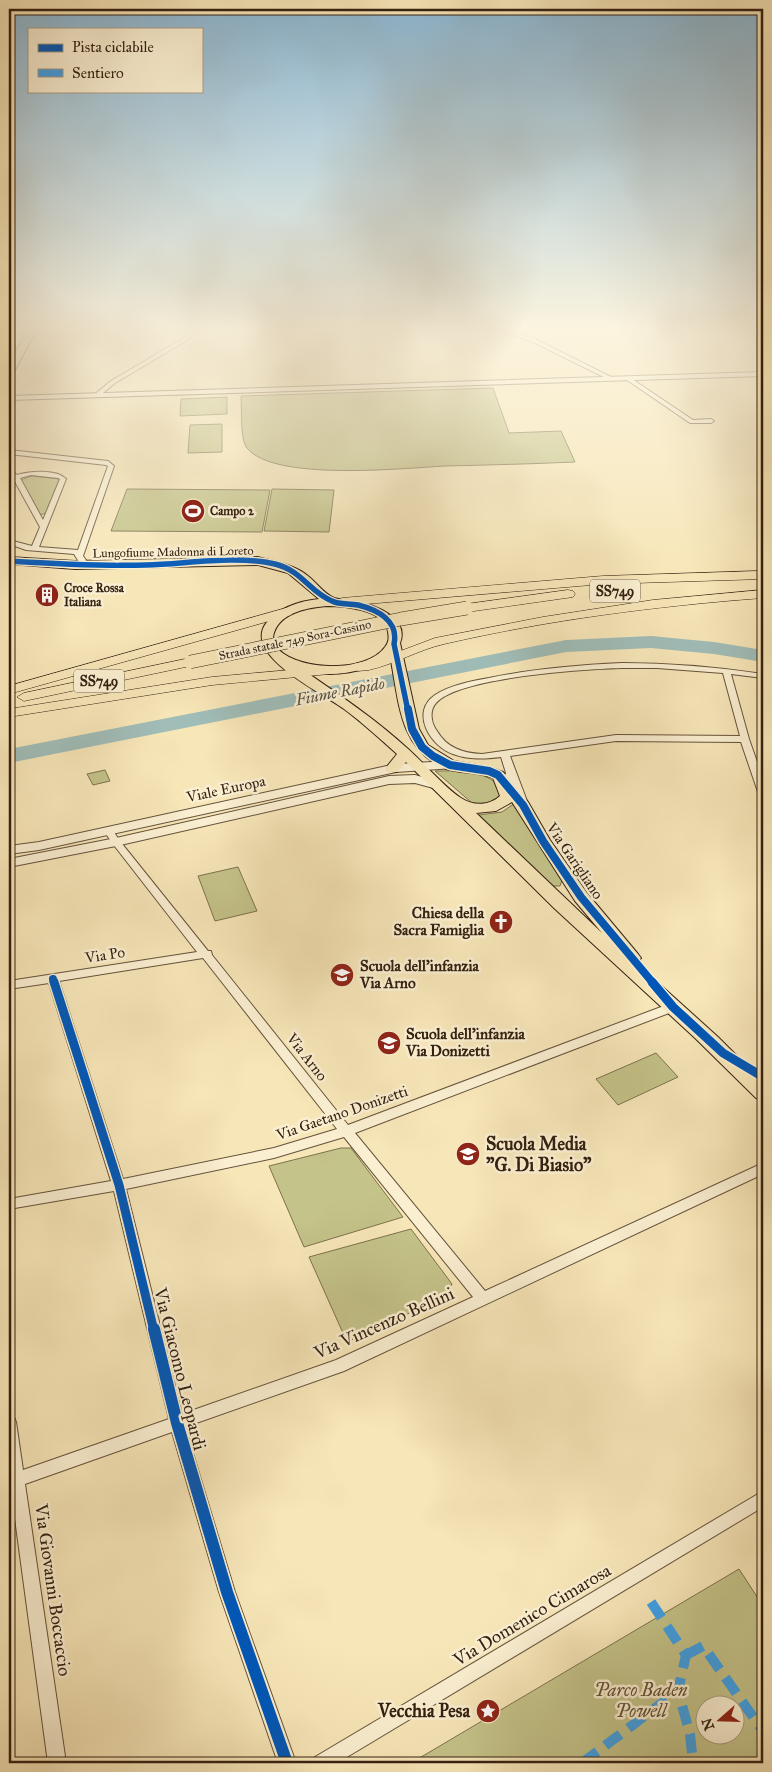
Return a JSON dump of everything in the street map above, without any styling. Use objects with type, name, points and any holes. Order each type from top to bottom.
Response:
[{"type":"highway","points":[[337,602],[603,580],[763,575]]},
{"type":"highway","name":"Strada statale 749 Sora-Cassino","points":[[9,701],[401,618],[575,593],[763,585]]},
{"type":"highway","points":[[358,667],[378,664],[431,643],[580,614],[711,597],[763,594]]},
{"type":"highway","points":[[9,690],[290,611]]},
{"type":"highway","points":[[9,713],[212,681],[266,675],[307,677],[334,670]]},
{"type":"main road","name":"Lungofiume Madonna di Loreto","points":[[14,564],[77,560],[258,561],[292,570],[306,579],[320,595],[337,602],[358,605],[385,616],[393,625],[396,634],[397,655]]},
{"type":"main road","name":"Lungofiume Madonna di Loreto","points":[[14,564],[144,569],[256,565],[286,573],[297,580],[302,589],[302,599],[290,611],[275,620],[268,629],[267,638],[270,648],[284,663],[307,677]]},
{"type":"main road","name":"Lungofiume Madonna di Loreto","points":[[290,611],[337,602]]},
{"type":"main road","name":"Via Garigliano","points":[[397,655],[412,729],[422,747],[433,756],[450,765],[489,771],[508,780],[543,841],[581,897],[673,1007]]},
{"type":"main road","points":[[278,656],[297,666],[334,670],[358,667]]},
{"type":"main road","name":"Via Garigliano","points":[[307,677],[382,732],[458,803],[549,894],[723,1053],[763,1093]]},
{"type":"main road","points":[[392,769],[405,754]]},
{"type":"main road","name":"Via Garigliano","points":[[458,803],[470,808],[488,809],[500,805],[508,797],[508,780]]},
{"type":"main road","name":"Via Garigliano","points":[[723,1053],[763,1077]]},
{"type":"street","points":[[675,411],[692,422],[711,421]]},
{"type":"street","points":[[9,452],[108,463],[111,466],[77,560]]},
{"type":"street","points":[[9,470],[16,477],[44,528]]},
{"type":"street","points":[[16,477],[31,473],[62,477],[35,549]]},
{"type":"street","points":[[9,542],[35,549],[76,552],[77,560]]},
{"type":"street","points":[[745,739],[616,738],[482,757],[464,755],[450,750],[437,739],[428,725],[426,712],[433,701],[446,693],[479,682],[578,667],[633,664],[726,670],[763,676]]},
{"type":"street","points":[[726,670],[745,739],[763,792]]},
{"type":"street","points":[[505,754],[508,780]]},
{"type":"street","name":"Viale Europa","points":[[9,863],[392,769],[450,765]]},
{"type":"street","name":"Viale Europa","points":[[9,850],[113,836],[389,780],[415,779],[437,785]]},
{"type":"street","name":"Via Arno","points":[[113,836],[346,1131],[483,1299]]},
{"type":"street","name":"Via Po","points":[[9,985],[206,954]]},
{"type":"street","name":"Via Giacomo Leopardi","points":[[53,979],[118,1185],[177,1423],[227,1592],[287,1763]]},
{"type":"street","name":"Via Gaetano Donizetti","points":[[9,1204],[118,1185],[274,1153],[346,1131],[673,1007]]},
{"type":"street","name":"Via Vincenzo Bellini","points":[[13,1481],[339,1366],[763,1168]]},
{"type":"street","name":"Via Giovanni Boccaccio","points":[[9,1422],[13,1481],[57,1763]]},
{"type":"street","name":"Via Domenico Cimarosa","points":[[321,1763],[763,1499]]},
{"type":"green space","points":[[180,411],[227,411],[227,414],[180,416]]},
{"type":"green space","points":[[242,411],[501,411],[509,433],[561,431],[575,462],[342,471],[311,469],[262,459],[247,448],[243,438]]},
{"type":"green space","points":[[222,424],[222,452],[188,453],[190,425]]},
{"type":"green space","points":[[32,476],[60,479],[47,513],[39,515],[20,480]]},
{"type":"green space","name":"Campo 2","points":[[127,489],[270,490],[262,532],[111,531]]},
{"type":"green space","points":[[272,489],[334,490],[329,532],[264,531]]},
{"type":"green space","points":[[105,770],[110,781],[93,785],[87,774]]},
{"type":"green space","points":[[435,771],[468,772],[484,776],[499,785],[501,797],[484,805],[472,803]]},
{"type":"green space","points":[[515,803],[562,880],[560,886],[553,886],[479,815],[502,812]]},
{"type":"green space","points":[[238,867],[257,911],[215,921],[198,876]]},
{"type":"green space","points":[[656,1053],[678,1077],[618,1105],[596,1079]]},
{"type":"green space","points":[[341,1148],[351,1148],[403,1217],[304,1247],[269,1166]]},
{"type":"green space","points":[[411,1229],[452,1284],[444,1297],[347,1342],[309,1257]]},
{"type":"green space","name":"Parco Baden Powell","points":[[739,1569],[763,1606],[763,1763],[411,1763]]},
{"type":"waterway","name":"Fiume Rapido","points":[[9,756],[566,646],[651,642],[714,648],[763,656]]},
{"type":"marked path","points":[[651,1602],[686,1655],[678,1691],[690,1734],[693,1763]]},
{"type":"marked path","points":[[686,1655],[703,1646],[763,1731]]},
{"type":"marked path","points":[[582,1763],[678,1691]]},
{"type":"cycle path","points":[[9,561],[75,565],[145,565],[242,561],[275,564],[292,570],[305,579],[320,595],[333,602],[358,605],[385,616],[393,625],[396,634],[394,644],[412,729],[422,747],[433,756],[450,765],[489,771],[498,775],[505,786],[523,805],[543,841],[581,897],[673,1007],[723,1053],[763,1077]]},
{"type":"cycle path","points":[[53,979],[119,1185],[177,1423],[227,1592],[287,1763]]},
{"type":"place","name":"Campo 2","points":[[193,511]]},
{"type":"place","name":"Croce Rossa Italiana","points":[[47,595]]},
{"type":"place","name":"Chiesa della Sacra Famiglia","points":[[501,922]]},
{"type":"place","name":"Scuola dell'infanzia Via Arno","points":[[342,975]]},
{"type":"place","name":"Scuola dell'infanzia Via Donizetti","points":[[389,1043]]},
{"type":"place","name":"Scuola Media \"G. Di Biasio\"","points":[[468,1154]]},
{"type":"place","name":"Vecchia Pesa","points":[[488,1711]]}]
